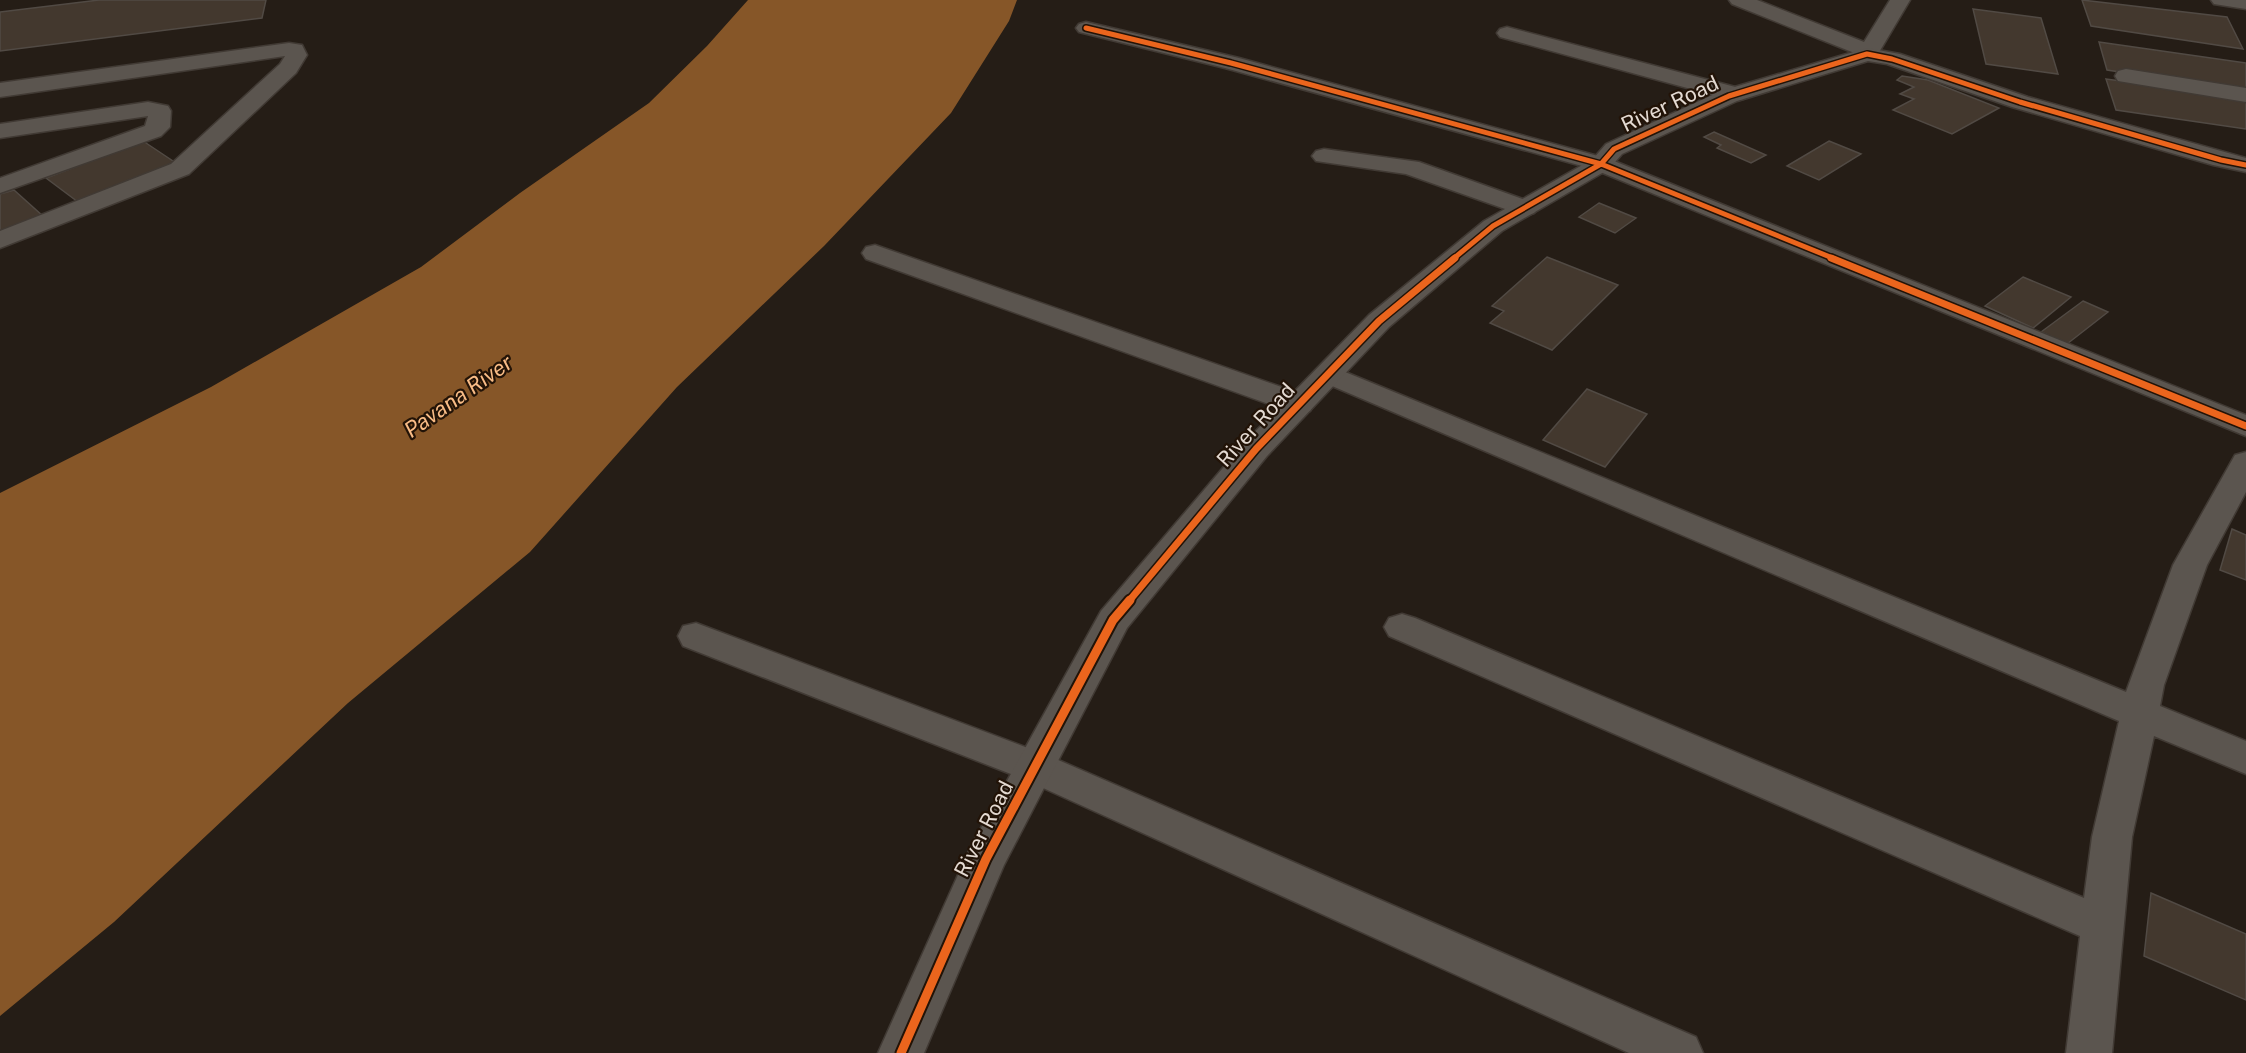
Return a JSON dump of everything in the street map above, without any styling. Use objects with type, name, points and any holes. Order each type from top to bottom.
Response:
[{"type":"street","points":[[1739,0],[1868,52],[2020,102],[2221,160],[2246,165]]},
{"type":"street","points":[[1868,52],[1900,0]]},
{"type":"street","points":[[2221,0],[2246,3]]},
{"type":"street","points":[[1086,28],[1232,63],[1601,164],[2246,426]]},
{"type":"street","points":[[1507,33],[1735,94]]},
{"type":"street","points":[[0,90],[295,49],[296,55],[288,68],[180,170],[0,240]]},
{"type":"street","name":"River Road","points":[[901,1053],[987,859],[1113,620],[1256,449],[1378,321],[1493,226],[1601,164],[1614,149],[1735,94],[1868,52]]},
{"type":"street","points":[[2126,76],[2246,95]]},
{"type":"street","points":[[0,131],[148,109],[160,111],[158,127],[153,131],[0,186]]},
{"type":"street","points":[[1324,156],[1410,167],[1525,208]]},
{"type":"street","points":[[875,253],[1299,404]]},
{"type":"street","points":[[1328,374],[2246,758]]},
{"type":"street","points":[[2089,1053],[2112,837],[2146,685],[2190,565],[2246,462]]},
{"type":"street","points":[[1402,627],[2102,925]]},
{"type":"street","points":[[696,636],[1035,767],[1680,1053]]},
{"type":"water","name":"Pavana River","points":[[748,0],[1017,0],[1009,21],[951,113],[824,246],[677,387],[530,552],[348,703],[114,922],[0,1016],[0,493],[211,387],[421,267],[520,193],[649,103],[707,46]]},
{"type":"building","points":[[99,0],[266,0],[262,18],[0,51],[0,12]]},
{"type":"building","points":[[2082,0],[2227,17],[2243,49],[2091,26]]},
{"type":"building","points":[[1973,9],[2041,18],[2058,74],[1986,64]]},
{"type":"building","points":[[2099,42],[2246,63],[2246,91],[2107,70]]},
{"type":"building","points":[[1902,76],[1928,80],[1999,108],[1952,134],[1893,110],[1914,99],[1900,94],[1914,87],[1897,80]]},
{"type":"building","points":[[2106,79],[2246,98],[2246,129],[2116,110]]},
{"type":"building","points":[[1714,132],[1766,155],[1751,163],[1717,148],[1721,145],[1704,137]]},
{"type":"building","points":[[143,141],[176,163],[78,202],[46,178]]},
{"type":"building","points":[[1829,141],[1861,154],[1819,180],[1787,166]]},
{"type":"building","points":[[14,190],[44,217],[0,234],[0,194]]},
{"type":"building","points":[[1599,203],[1636,218],[1615,233],[1579,217]]},
{"type":"building","points":[[1547,257],[1618,285],[1552,350],[1490,323],[1504,311],[1492,306]]},
{"type":"building","points":[[2023,277],[2071,297],[2033,328],[1985,306]]},
{"type":"building","points":[[2083,301],[2108,312],[2067,344],[2041,332]]},
{"type":"building","points":[[1587,389],[1647,414],[1605,467],[1543,440]]},
{"type":"building","points":[[2232,529],[2246,535],[2246,580],[2220,570]]},
{"type":"building","points":[[2151,893],[2246,934],[2246,1000],[2144,956]]},
{"type":"cycle path","points":[[1086,28],[1231,63],[1601,164],[2246,426]]},
{"type":"cycle path","points":[[901,1053],[986,859],[1113,620],[1256,449],[1379,321],[1493,226],[1601,164],[1614,149],[1729,96],[1867,54],[1892,59],[2020,102],[2221,160],[2246,165]]}]
